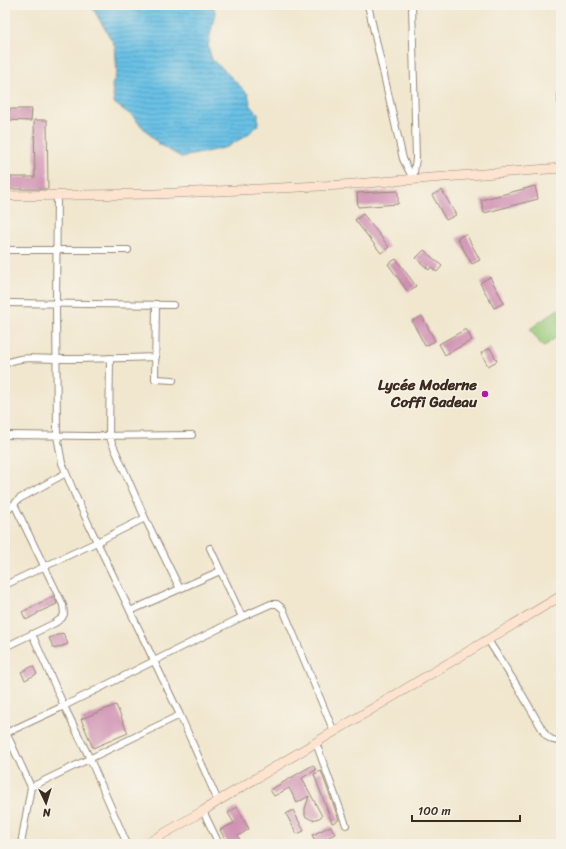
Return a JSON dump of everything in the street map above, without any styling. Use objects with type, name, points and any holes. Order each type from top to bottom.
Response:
[{"type":"street","points":[[368,5],[403,159],[413,179]]},
{"type":"street","points":[[412,5],[416,159],[413,179]]},
{"type":"street","points":[[561,86],[561,102]]},
{"type":"street","points":[[5,196],[155,194],[341,185],[561,168]]},
{"type":"street","points":[[57,196],[57,436],[62,463],[96,542],[180,715],[218,801]]},
{"type":"street","points":[[5,250],[128,250]]},
{"type":"street","points":[[5,303],[173,305]]},
{"type":"street","points":[[156,304],[155,379],[173,380]]},
{"type":"street","points":[[5,364],[12,360],[23,358],[56,359],[156,357]]},
{"type":"street","points":[[110,358],[109,436],[145,518],[180,589]]},
{"type":"street","points":[[5,435],[192,435]]},
{"type":"street","points":[[5,513],[19,499],[66,473]]},
{"type":"street","points":[[5,647],[55,623],[62,618],[64,614],[63,605],[14,504]]},
{"type":"street","points":[[5,585],[145,518]]},
{"type":"street","points":[[210,548],[242,617]]},
{"type":"street","points":[[130,611],[220,571]]},
{"type":"street","points":[[146,844],[561,596]]},
{"type":"street","points":[[21,844],[31,787],[6,732],[64,706],[271,604],[277,604],[283,608],[334,732]]},
{"type":"street","points":[[32,634],[64,706],[90,759],[127,844]]},
{"type":"street","points":[[488,640],[545,734],[553,741],[561,741]]},
{"type":"street","points":[[31,787],[180,715]]},
{"type":"street","points":[[316,743],[346,825]]},
{"type":"street","points":[[203,811],[218,844]]},
{"type":"green space","points":[[558,309],[561,312],[561,334],[543,347],[530,329]]},
{"type":"water","points":[[91,5],[213,5],[215,12],[208,46],[212,60],[248,94],[251,107],[258,114],[258,125],[247,135],[227,147],[197,154],[181,157],[159,144],[131,115],[114,103],[112,85],[117,73],[115,46]]},
{"type":"building","points":[[5,109],[32,109],[31,121],[5,120]]},
{"type":"building","points":[[34,120],[47,120],[48,189],[5,189],[5,177],[35,177]]},
{"type":"building","points":[[535,186],[538,199],[484,213],[481,200]]},
{"type":"building","points":[[442,190],[456,215],[446,220],[432,195]]},
{"type":"building","points":[[398,191],[398,204],[358,207],[357,193]]},
{"type":"building","points":[[363,214],[389,247],[381,253],[355,220]]},
{"type":"building","points":[[466,234],[480,260],[472,264],[457,238]]},
{"type":"building","points":[[424,250],[442,266],[437,272],[431,267],[429,270],[416,258]]},
{"type":"building","points":[[396,259],[416,286],[408,292],[388,264]]},
{"type":"building","points":[[490,277],[504,303],[494,308],[480,283]]},
{"type":"building","points":[[422,316],[435,341],[425,346],[412,321]]},
{"type":"building","points":[[466,329],[472,340],[445,355],[439,344]]},
{"type":"building","points":[[490,348],[497,361],[488,366],[481,353]]},
{"type":"building","points":[[54,596],[57,604],[26,620],[22,612]]},
{"type":"building","points":[[63,633],[68,644],[54,649],[49,638]]},
{"type":"building","points":[[33,666],[37,674],[25,680],[21,672]]},
{"type":"building","points":[[116,705],[128,733],[93,748],[81,719]]},
{"type":"building","points":[[313,765],[316,770],[302,778],[322,816],[313,820],[305,816],[305,809],[309,796],[297,803],[289,788],[274,796],[270,790]]},
{"type":"building","points":[[321,771],[339,820],[332,823],[314,774]]},
{"type":"building","points":[[237,807],[249,829],[238,836],[242,844],[228,844],[220,830],[234,823],[228,813]]},
{"type":"building","points":[[293,810],[304,831],[297,834],[286,814]]},
{"type":"building","points":[[331,826],[335,834],[316,843],[312,835]]},
{"type":"place","name":"Lycée Moderne Coffi Gadeau","points":[[485,394]]}]
